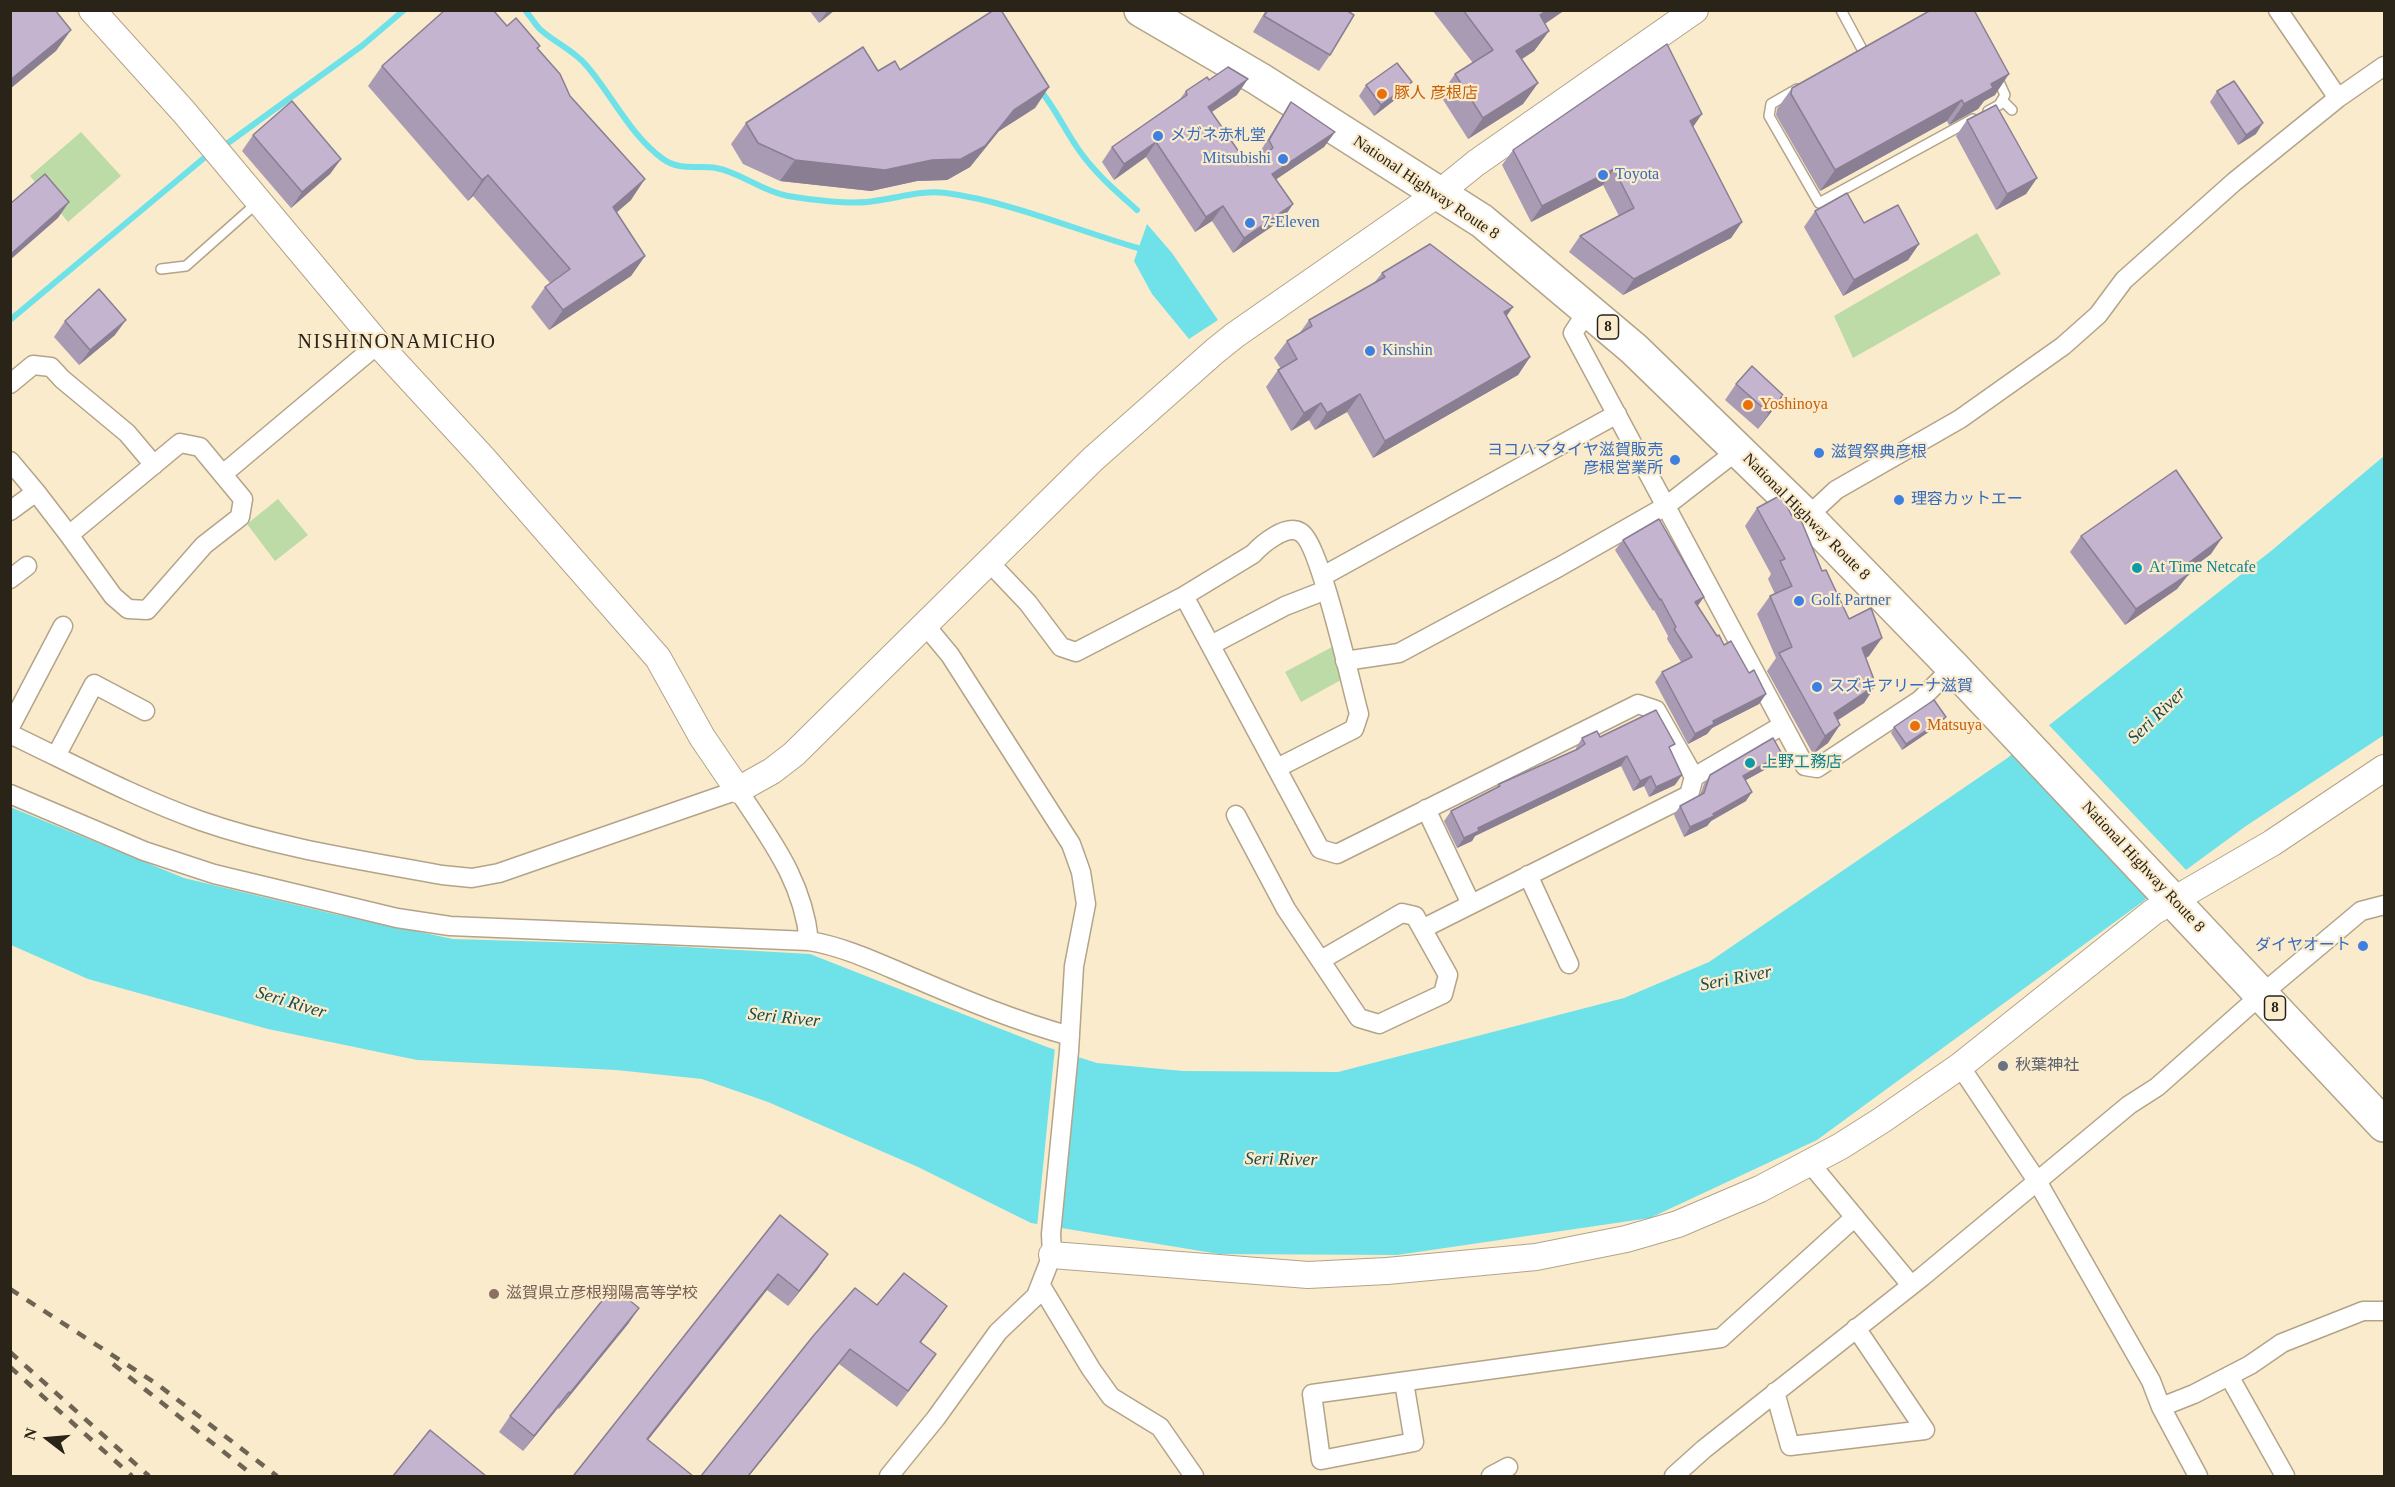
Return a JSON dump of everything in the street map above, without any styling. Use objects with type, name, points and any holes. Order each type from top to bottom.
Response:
[{"type":"highway","name":"National Highway Route 8","points":[[1141,10],[1259,79],[1482,221],[1634,349],[1807,517],[1953,667],[2385,1125]]},
{"type":"street","points":[[92,10],[195,136],[258,202],[378,345],[491,467],[658,658],[702,738],[789,868],[807,917],[809,941]]},
{"type":"street","points":[[10,734],[160,806],[256,839],[442,875],[472,878],[499,873],[738,790],[772,771],[794,754],[1093,459],[1215,351],[1695,10]]},
{"type":"street","points":[[2278,10],[2338,98]]},
{"type":"street","points":[[1807,517],[1836,490],[1960,419],[2063,346],[2098,315],[2124,280],[2245,167],[2385,66]]},
{"type":"street","points":[[1588,310],[1573,333],[1805,765],[1816,768],[1920,700],[1953,667]]},
{"type":"street","points":[[223,474],[316,404],[378,345]]},
{"type":"street","points":[[10,384],[33,365],[51,367],[62,379],[127,433],[154,465]]},
{"type":"street","points":[[1211,645],[1285,606],[1617,414]]},
{"type":"street","points":[[10,461],[69,535],[113,596],[128,609],[147,610],[204,545],[240,517],[243,500],[200,447],[180,443],[69,535]]},
{"type":"street","points":[[1345,661],[1399,652],[1666,506],[1738,450]]},
{"type":"street","points":[[10,511],[36,492]]},
{"type":"street","points":[[989,562],[1028,603],[1061,647],[1076,652],[1184,596],[1253,554],[1262,544],[1288,531],[1295,530],[1307,537],[1324,583],[1359,714],[1354,729],[1277,768]]},
{"type":"street","points":[[10,579],[27,566]]},
{"type":"street","points":[[1184,596],[1320,849],[1337,854],[1638,704],[1656,710],[1694,777]]},
{"type":"street","points":[[890,1476],[936,1418],[998,1332],[1026,1307],[1041,1286],[1051,1244],[1070,1044],[1074,966],[1086,904],[1081,872],[1071,844],[950,655],[925,625]]},
{"type":"street","points":[[10,727],[63,626]]},
{"type":"street","points":[[56,756],[94,684],[145,711]]},
{"type":"street","points":[[1422,929],[1689,795],[1694,777],[1783,725]]},
{"type":"street","points":[[1051,1244],[1308,1275],[1387,1271],[1536,1257],[1626,1239],[1678,1224],[1760,1189],[1882,1120],[1960,1066],[2153,912],[2170,895],[2272,843],[2385,768]]},
{"type":"street","points":[[10,794],[154,855],[214,874],[397,918],[450,926],[809,941],[852,953],[1036,1027],[1070,1044]]},
{"type":"street","points":[[1426,809],[1470,904]]},
{"type":"street","points":[[1236,815],[1286,909],[1359,1018],[1379,1024],[1443,994],[1449,975],[1415,916],[1402,913],[1321,960]]},
{"type":"street","points":[[1528,875],[1569,964]]},
{"type":"street","points":[[1674,1476],[1704,1449],[1911,1285],[2129,1105],[2157,1087],[2262,994],[2361,911],[2385,904]]},
{"type":"street","points":[[1960,1066],[2037,1181],[2151,1381],[2161,1407],[2198,1476]]},
{"type":"street","points":[[1809,1162],[1911,1285]]},
{"type":"street","points":[[1404,1382],[1414,1442],[1321,1460],[1312,1394],[1721,1338],[1855,1218]]},
{"type":"street","points":[[1041,1286],[1091,1369],[1111,1397],[1160,1427],[1194,1476]]},
{"type":"street","points":[[2161,1407],[2194,1394],[2229,1376],[2282,1343],[2363,1311],[2385,1311]]},
{"type":"street","points":[[1775,1392],[1790,1446],[1925,1430],[1856,1328]]},
{"type":"street","points":[[2229,1376],[2285,1476]]},
{"type":"street","points":[[1491,1476],[1508,1467]]},
{"type":"lane","points":[[1841,10],[1863,51]]},
{"type":"lane","points":[[1853,57],[1874,45]]},
{"type":"lane","points":[[1802,86],[1771,104],[1769,116],[1818,203],[2003,101],[2005,95],[2003,88],[1992,69]]},
{"type":"lane","points":[[2003,101],[2012,110]]},
{"type":"lane","points":[[161,269],[186,266],[258,202]]},
{"type":"green space","points":[[81,132],[121,176],[68,222],[30,176]]},
{"type":"green space","points":[[1977,233],[2001,274],[1853,358],[1834,316]]},
{"type":"green space","points":[[278,499],[308,535],[275,561],[247,524]]},
{"type":"green space","points":[[1332,647],[1341,680],[1301,702],[1285,672]]},
{"type":"water","points":[[1147,224],[1172,253],[1218,320],[1189,339],[1152,294],[1134,261]]},
{"type":"water","name":"Seri River","points":[[2384,456],[2384,735],[2246,826],[1817,1140],[1650,1218],[1397,1255],[1219,1254],[1031,1223],[918,1167],[768,1102],[702,1079],[616,1070],[417,1060],[268,1029],[88,979],[11,945],[10,807],[184,878],[334,914],[453,939],[650,945],[810,954],[1047,1047],[1097,1063],[1183,1071],[1338,1072],[1624,998],[1709,962],[2006,759],[2271,551]]},
{"type":"pier","points":[[2047,723],[2188,872],[2149,900],[2010,751]]},
{"type":"pier","points":[[1055,1047],[1076,1053],[1059,1231],[1037,1227]]},
{"type":"building","points":[[10,10],[55,10],[71,30],[10,80]]},
{"type":"building","points":[[445,10],[493,10],[507,26],[516,18],[540,46],[537,48],[560,74],[570,96],[645,179],[613,207],[645,256],[563,310],[545,287],[570,269],[488,175],[482,180],[382,66]]},
{"type":"building","points":[[994,10],[1001,10],[1049,87],[1014,110],[985,146],[961,159],[932,160],[885,170],[795,160],[758,143],[746,123],[863,47],[878,71],[895,61],[900,70]]},
{"type":"building","points":[[1268,10],[1346,10],[1354,15],[1330,55],[1264,16]]},
{"type":"building","points":[[1463,10],[1547,10],[1540,15],[1549,31],[1516,51],[1538,83],[1483,118],[1455,74],[1493,50]]},
{"type":"building","points":[[1931,10],[1974,10],[2009,74],[1991,84],[1993,88],[1964,104],[1962,100],[1835,170],[1791,94],[1792,88]]},
{"type":"building","name":"Toyota","points":[[1667,44],[1702,114],[1690,121],[1742,222],[1634,279],[1580,236],[1634,208],[1614,169],[1542,206],[1513,150]]},
{"type":"building","points":[[1397,63],[1412,82],[1381,105],[1366,85]]},
{"type":"building","points":[[1228,67],[1248,79],[1208,107],[1248,165],[1273,148],[1269,140],[1291,102],[1335,132],[1272,174],[1293,204],[1244,238],[1223,206],[1206,217],[1156,142],[1124,164],[1112,147],[1187,95],[1186,91],[1207,77],[1209,80]]},
{"type":"building","points":[[2234,81],[2263,123],[2246,135],[2217,91]]},
{"type":"building","points":[[292,101],[341,159],[302,192],[253,135]]},
{"type":"building","points":[[1996,105],[2037,178],[2007,194],[1967,120]]},
{"type":"building","points":[[45,174],[69,202],[12,253],[10,251],[10,204]]},
{"type":"building","points":[[1847,193],[1864,223],[1898,205],[1919,244],[1854,280],[1815,211]]},
{"type":"building","name":"Kinshin","points":[[1430,244],[1513,307],[1504,312],[1530,357],[1385,441],[1360,394],[1327,413],[1321,403],[1304,413],[1278,370],[1297,359],[1287,341],[1312,326],[1309,320],[1385,277],[1382,273]]},
{"type":"building","points":[[99,289],[126,320],[90,350],[65,321]]},
{"type":"building","points":[[1752,366],[1783,395],[1769,413],[1736,384]]},
{"type":"building","name":"At Time Netcafe","points":[[2176,470],[2222,538],[2183,567],[2189,574],[2136,609],[2081,536]]},
{"type":"building","points":[[1781,495],[1792,516],[1798,513],[1822,571],[1826,570],[1849,619],[1871,608],[1882,638],[1862,648],[1876,685],[1834,713],[1840,725],[1825,736],[1779,653],[1792,647],[1770,596],[1792,586],[1780,561],[1785,559],[1757,508]]},
{"type":"building","points":[[1659,519],[1704,597],[1695,602],[1724,645],[1731,641],[1749,673],[1754,670],[1766,694],[1713,721],[1714,724],[1695,734],[1662,672],[1692,657],[1674,629],[1676,627],[1661,599],[1623,540]]},
{"type":"building","name":"Matsuya","points":[[1934,700],[1946,717],[1906,744],[1894,727]]},
{"type":"building","points":[[1656,710],[1675,744],[1669,747],[1682,775],[1656,787],[1651,776],[1640,781],[1627,756],[1478,828],[1479,831],[1464,838],[1451,811],[1500,786],[1499,784],[1578,749],[1585,744],[1582,738],[1597,731],[1600,737]]},
{"type":"building","points":[[1773,738],[1782,754],[1743,776],[1752,792],[1713,814],[1714,816],[1690,827],[1680,806],[1704,793],[1710,775]]},
{"type":"building","points":[[780,1215],[828,1254],[799,1291],[778,1274],[647,1439],[693,1476],[574,1475]]},
{"type":"building","points":[[904,1273],[947,1306],[920,1342],[936,1354],[908,1391],[850,1349],[748,1476],[701,1476],[814,1335],[855,1288],[877,1305]]},
{"type":"building","points":[[613,1287],[639,1308],[534,1436],[510,1416]]},
{"type":"building","points":[[430,1430],[486,1476],[393,1476]]},
{"type":"waterway","points":[[228,143],[363,45],[404,10]]},
{"type":"waterway","points":[[525,10],[542,31],[586,65],[631,127],[651,149],[669,163],[725,170],[778,194],[820,200],[865,202],[937,192],[971,197],[1138,248]]},
{"type":"waterway","points":[[1040,90],[1087,161],[1137,210]]},
{"type":"waterway","points":[[10,320],[204,158]]},
{"type":"railway","points":[[10,1289],[157,1384],[277,1476]]},
{"type":"railway","points":[[10,1352],[149,1476]]},
{"type":"railway","points":[[113,1364],[254,1476]]},
{"type":"railway","points":[[10,1367],[132,1476]]},
{"type":"place","name":"豚人 彦根店","points":[[1382,94]]},
{"type":"place","name":"メガネ赤札堂","points":[[1158,136]]},
{"type":"place","name":"Mitsubishi","points":[[1283,159]]},
{"type":"place","name":"Toyota","points":[[1603,175]]},
{"type":"place","name":"7-Eleven","points":[[1250,223]]},
{"type":"place","name":"Kinshin","points":[[1370,351]]},
{"type":"place","name":"Yoshinoya","points":[[1748,405]]},
{"type":"place","name":"滋賀祭典彦根","points":[[1819,453]]},
{"type":"place","name":"ヨコハマタイヤ滋賀販売 彦根営業所","points":[[1675,460]]},
{"type":"place","name":"理容カットエー","points":[[1899,500]]},
{"type":"place","name":"At Time Netcafe","points":[[2137,568]]},
{"type":"place","name":"Golf Partner","points":[[1799,601]]},
{"type":"place","name":"スズキアリーナ滋賀","points":[[1817,687]]},
{"type":"place","name":"Matsuya","points":[[1915,726]]},
{"type":"place","name":"上野工務店","points":[[1750,763]]},
{"type":"place","name":"ダイヤオート","points":[[2363,946]]},
{"type":"place","name":"秋葉神社","points":[[2003,1066]]},
{"type":"place","name":"滋賀県立彦根翔陽高等学校","points":[[494,1294]]},
{"type":"district","name":"NISHINONAMICHO","points":[[397,343]]}]
